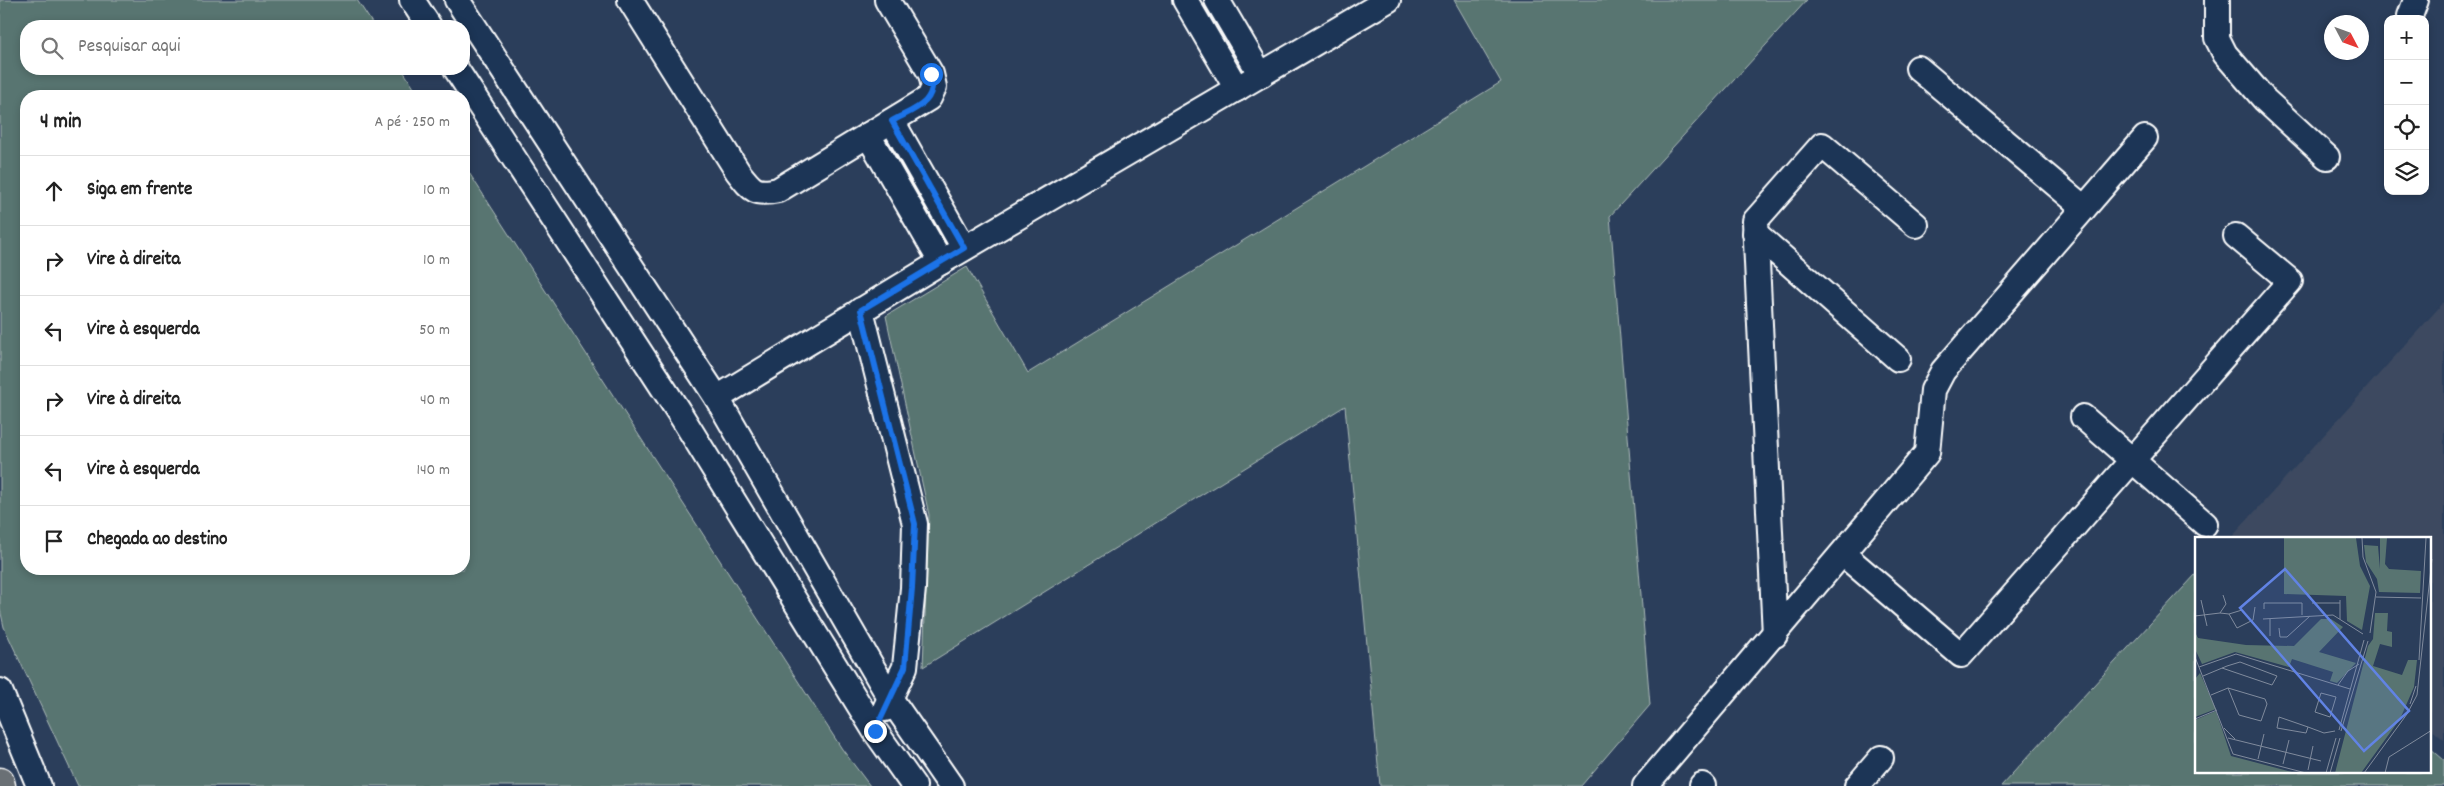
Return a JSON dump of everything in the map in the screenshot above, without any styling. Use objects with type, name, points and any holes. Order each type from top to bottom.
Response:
[{"type":"highway","points":[[0,782],[1,786]]},
{"type":"street","points":[[412,0],[425,20]]},
{"type":"street","points":[[457,0],[716,398],[890,698],[951,786]]},
{"type":"street","points":[[630,0],[738,172],[754,190],[763,194],[778,190],[929,98],[934,86],[931,74],[887,0]]},
{"type":"street","points":[[1185,0],[1237,89]]},
{"type":"street","points":[[1217,0],[1261,74]]},
{"type":"street","points":[[716,398],[964,248],[1388,0]]},
{"type":"street","points":[[2217,0],[2217,38],[2225,54],[2265,100],[2327,158]]},
{"type":"street","points":[[1918,68],[2084,208]]},
{"type":"street","points":[[460,75],[470,90]]},
{"type":"street","points":[[470,91],[682,417],[875,731],[914,786]]},
{"type":"street","points":[[892,121],[964,248]]},
{"type":"street","points":[[868,135],[941,262]]},
{"type":"street","points":[[1645,786],[1927,453],[1933,390],[1943,371],[2145,138]]},
{"type":"street","points":[[1774,635],[1754,221],[1822,145],[1916,225]]},
{"type":"street","points":[[1755,233],[1898,359]]},
{"type":"street","points":[[1843,554],[1961,655],[2131,459],[2290,281],[2236,236]]},
{"type":"street","points":[[861,310],[915,524],[905,667],[875,731]]},
{"type":"street","points":[[2083,417],[2205,524]]},
{"type":"street","points":[[0,691],[39,786]]},
{"type":"street","points":[[1857,786],[1881,758]]},
{"type":"shaded area","points":[[2444,302],[2444,740],[2432,730],[2432,537],[2232,537]]},
{"type":"green space","points":[[0,0],[357,0],[370,20],[20,20],[20,75],[406,75],[415,90],[20,90],[20,575],[470,575],[470,174],[842,749],[870,786],[78,786],[4,627],[0,609]]},
{"type":"green space","points":[[1454,0],[1807,0],[1610,216],[1650,705],[1581,786],[1380,786],[1345,406],[923,667],[929,515],[886,316],[967,267],[1028,373],[1501,82]]},
{"type":"green space","points":[[2195,575],[2195,774],[2432,774],[2432,750],[2444,760],[2444,786],[2001,786]]},
{"type":"route","points":[[875,731],[905,667],[915,524],[861,310],[964,248],[892,121],[919,106],[929,98],[934,86],[931,74]]}]
